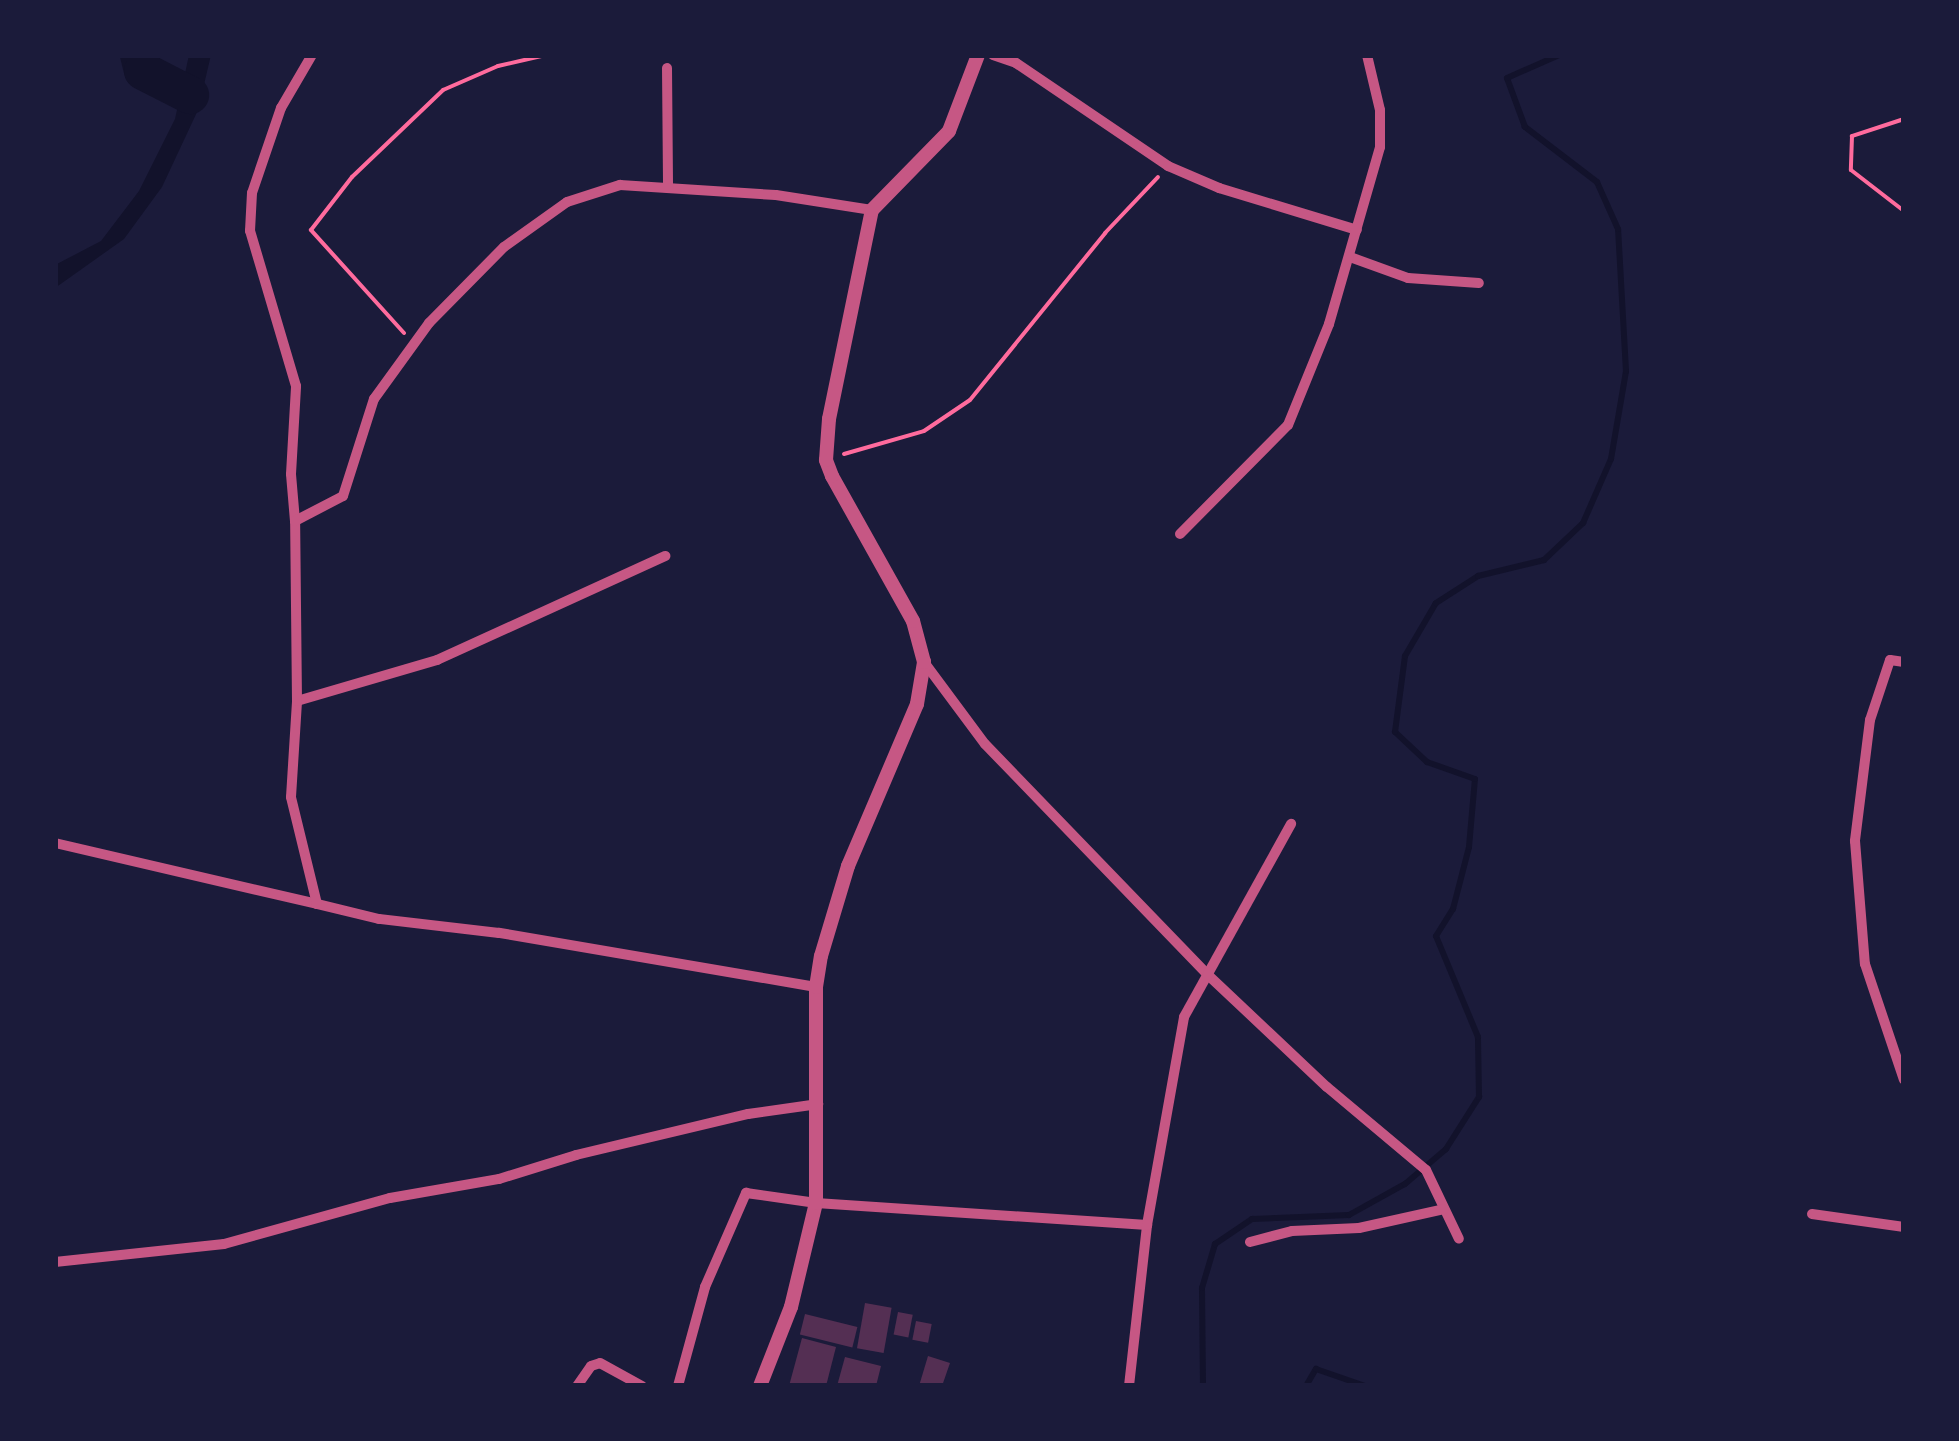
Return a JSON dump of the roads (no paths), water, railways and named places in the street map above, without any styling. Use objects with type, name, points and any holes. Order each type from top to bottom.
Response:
[{"type":"street","points":[[312,55],[275,125],[252,192],[250,231],[296,386],[292,474],[297,701],[291,797],[317,904]]},
{"type":"street","points":[[978,55],[949,131],[872,210],[829,418],[826,460],[913,621],[924,662],[985,744],[1208,975],[1327,1087],[1426,1170],[1458,1239]]},
{"type":"street","points":[[993,55],[1016,63],[1168,166],[1218,188],[1358,230]]},
{"type":"street","points":[[1180,534],[1288,426],[1350,257],[1380,147],[1380,110],[1367,55]]},
{"type":"street","points":[[668,68],[668,188]]},
{"type":"street","points":[[295,521],[344,496],[374,399],[414,344],[504,247],[567,202],[620,185],[776,195],[872,210]]},
{"type":"street","points":[[1350,257],[1408,278],[1480,283]]},
{"type":"street","points":[[297,701],[437,660],[665,556]]},
{"type":"street","points":[[1904,662],[1890,660],[1870,720],[1855,841],[1865,964],[1904,1080]]},
{"type":"street","points":[[760,1386],[791,1308],[816,1203],[816,986],[848,866],[917,704],[924,662]]},
{"type":"street","points":[[1129,1386],[1148,1225],[1184,1017],[1290,824]]},
{"type":"street","points":[[55,843],[379,919],[499,933],[816,986]]},
{"type":"street","points":[[55,1262],[224,1244],[390,1198],[499,1180],[576,1156],[748,1114],[818,1104]]},
{"type":"street","points":[[678,1386],[705,1287],[746,1193],[816,1203],[1148,1225]]},
{"type":"street","points":[[1250,1242],[1292,1231],[1359,1228],[1444,1208]]},
{"type":"street","points":[[1812,1214],[1904,1227]]},
{"type":"street","points":[[578,1386],[590,1366],[600,1362],[642,1386]]},
{"type":"waterway","points":[[139,55],[143,71],[190,95]]},
{"type":"waterway","points":[[1203,1386],[1202,1288],[1215,1244],[1252,1219],[1349,1215],[1405,1184],[1446,1149],[1479,1097],[1478,1037],[1436,936],[1453,909],[1469,847],[1475,779],[1427,762],[1395,732],[1405,656],[1436,603],[1478,576],[1544,560],[1583,523],[1611,459],[1626,371],[1618,229],[1597,182],[1525,127],[1507,78],[1559,55]]},
{"type":"waterway","points":[[1306,1386],[1316,1369],[1365,1386]]}]
